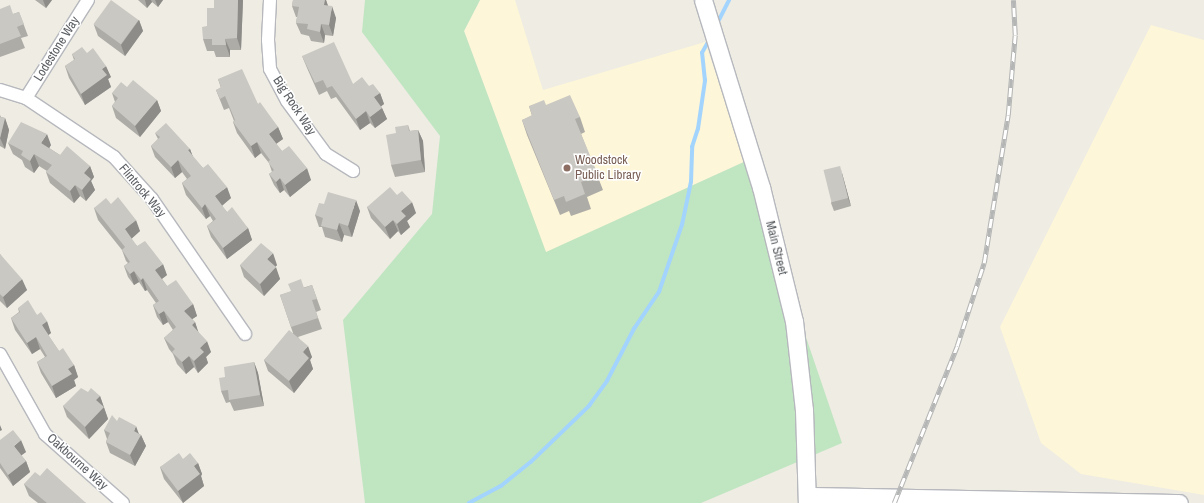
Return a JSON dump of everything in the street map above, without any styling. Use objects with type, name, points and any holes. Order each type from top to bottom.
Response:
[{"type":"main road","name":"Main Street","points":[[703,0],[761,187],[794,322],[803,403],[808,499]]},
{"type":"main road","points":[[808,499],[1179,503]]},
{"type":"street","name":"Lodestone Way","points":[[26,98],[88,0]]},
{"type":"street","name":"Big Rock Way","points":[[270,0],[268,40],[270,70],[287,101],[326,154],[353,171]]},
{"type":"street","name":"Flintrock Way","points":[[0,90],[26,98],[114,157],[152,200],[244,334]]},
{"type":"street","name":"Oakbourne Way","points":[[0,354],[45,434],[123,503]]},
{"type":"shaded area","points":[[480,0],[515,0],[543,90],[705,42],[746,161],[546,253],[464,31]]},
{"type":"shaded area","points":[[1151,25],[1204,40],[1204,495],[1081,474],[1041,443],[1000,327]]},
{"type":"green space","points":[[365,0],[480,0],[464,31],[546,252],[746,161],[842,443],[701,503],[365,503],[343,320],[432,214],[440,136],[362,32]]},
{"type":"building","points":[[111,0],[139,20],[121,44],[93,24]]},
{"type":"building","points":[[214,0],[238,0],[237,38],[225,39],[226,45],[212,45],[212,39],[203,39],[202,27],[207,26],[207,8],[214,8]]},
{"type":"building","points":[[293,0],[325,0],[324,5],[332,6],[329,25],[321,24],[320,32],[307,29],[308,24],[296,23],[299,7],[292,6]]},
{"type":"building","points":[[10,5],[13,14],[19,12],[24,24],[17,27],[21,36],[0,44],[0,9]]},
{"type":"building","points":[[334,42],[353,84],[362,77],[369,86],[373,84],[380,93],[374,97],[382,108],[370,117],[366,111],[356,119],[332,86],[327,88],[323,80],[315,83],[302,56]]},
{"type":"building","points":[[82,47],[87,53],[93,48],[106,66],[102,69],[107,75],[81,94],[65,66],[75,59],[72,54]]},
{"type":"building","points":[[242,69],[258,104],[260,102],[278,127],[269,134],[282,151],[289,146],[307,168],[285,185],[280,178],[276,182],[269,174],[274,170],[268,162],[270,160],[257,142],[251,146],[233,122],[235,120],[225,96],[220,99],[216,90],[221,87],[218,79]]},
{"type":"building","points":[[133,80],[157,100],[135,126],[112,106],[118,98],[112,93],[121,82],[127,87]]},
{"type":"building","name":"Woodstock Public Library","points":[[570,95],[580,117],[575,119],[598,175],[581,182],[585,194],[566,202],[564,196],[554,200],[522,120],[532,115],[529,106],[544,100],[546,105]]},
{"type":"building","points":[[0,117],[5,118],[0,138]]},
{"type":"building","points":[[21,122],[47,134],[41,143],[60,155],[67,146],[90,166],[84,173],[91,179],[82,190],[75,185],[70,191],[46,172],[52,165],[34,154],[30,161],[21,155],[23,151],[8,143]]},
{"type":"building","points":[[166,123],[190,149],[188,150],[203,168],[208,164],[227,187],[215,196],[227,212],[232,207],[248,228],[223,248],[207,226],[216,219],[205,204],[202,208],[182,183],[191,176],[178,160],[171,167],[151,146],[160,137],[155,133]]},
{"type":"building","points":[[408,125],[409,131],[418,130],[421,160],[391,165],[386,135],[396,133],[395,127]]},
{"type":"building","points":[[840,166],[848,198],[831,202],[824,170]]},
{"type":"building","points":[[390,187],[397,195],[402,191],[412,202],[401,211],[406,216],[397,224],[393,220],[385,227],[367,207]]},
{"type":"building","points":[[328,192],[356,200],[348,226],[339,223],[337,230],[321,226],[323,218],[315,215],[319,203],[324,204]]},
{"type":"building","points":[[118,197],[136,220],[125,229],[137,246],[145,241],[163,264],[155,270],[167,286],[176,280],[193,304],[184,311],[195,322],[192,325],[207,341],[200,348],[204,352],[194,361],[189,356],[182,362],[172,352],[175,349],[164,338],[176,327],[164,311],[159,314],[153,305],[159,301],[143,278],[141,280],[134,271],[130,274],[124,266],[130,262],[122,250],[125,247],[94,208],[106,198],[111,204]]},
{"type":"building","points":[[261,243],[273,253],[267,259],[276,267],[260,284],[240,265]]},
{"type":"building","points":[[0,254],[22,279],[3,297],[0,294]]},
{"type":"building","points":[[301,279],[304,288],[312,285],[317,299],[312,300],[318,318],[291,327],[280,295],[291,291],[288,284]]},
{"type":"building","points":[[28,300],[37,315],[41,312],[47,321],[42,325],[59,351],[63,348],[74,365],[68,369],[72,374],[52,386],[37,362],[47,356],[36,337],[27,343],[11,318],[20,312],[18,308]]},
{"type":"building","points":[[289,330],[308,346],[303,352],[309,358],[289,381],[264,360]]},
{"type":"building","points":[[254,362],[260,395],[229,400],[228,390],[221,391],[219,378],[225,377],[224,367]]},
{"type":"building","points":[[81,388],[88,392],[91,388],[100,396],[96,400],[104,407],[85,427],[63,406]]},
{"type":"building","points":[[112,415],[117,421],[119,417],[136,426],[134,431],[141,435],[130,455],[106,442],[110,433],[104,430]]},
{"type":"building","points":[[13,430],[21,440],[14,446],[26,461],[8,475],[0,463],[0,440]]},
{"type":"building","points":[[179,453],[183,459],[190,453],[198,463],[194,466],[200,474],[178,491],[160,467]]},
{"type":"building","points":[[47,468],[86,503],[47,503],[24,484],[35,472],[40,476]]},
{"type":"waterway","points":[[719,20],[729,0]]},
{"type":"waterway","points":[[469,503],[501,486],[531,462],[589,406],[607,381],[634,329],[659,292],[682,225],[691,182],[692,147],[698,129],[705,81],[702,53],[707,44]]},
{"type":"railway","points":[[894,503],[957,346],[984,263],[1008,115],[1015,35],[1013,0]]},
{"type":"place","name":"Woodstock Public Library","points":[[567,168]]}]
